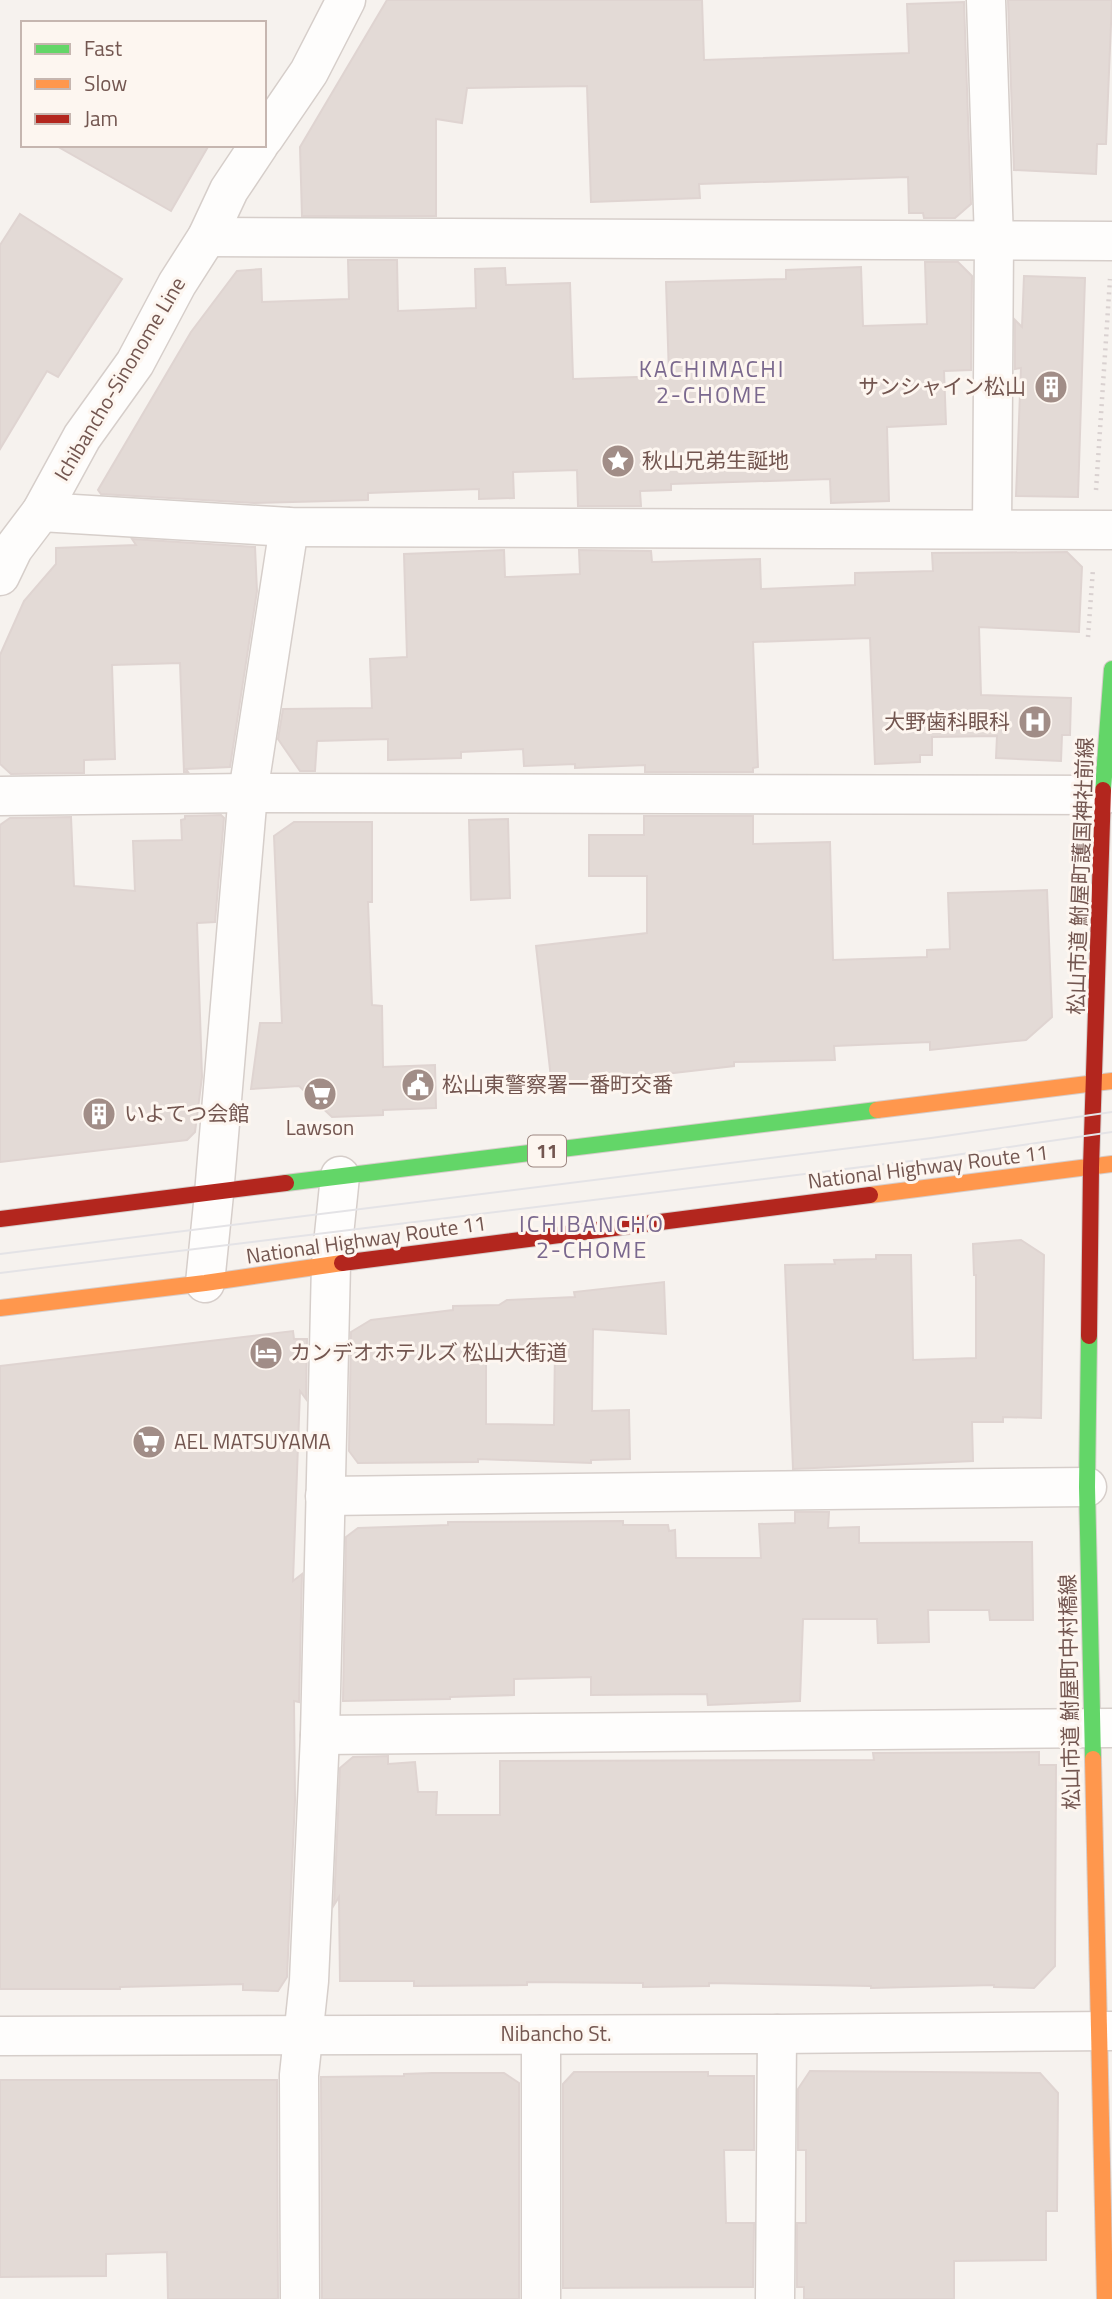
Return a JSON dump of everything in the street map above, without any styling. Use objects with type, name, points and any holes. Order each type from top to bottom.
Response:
[{"type":"main road","name":"松山市道 鮒屋町護国神社前線","points":[[1095,1085],[1107,839],[1103,795],[1112,669]]},
{"type":"main road","name":"11","points":[[0,1219],[1112,1081]]},
{"type":"main road","name":"松山市道 鮒屋町中村橋線","points":[[1095,1085],[1091,1168],[1101,1278],[1087,1487],[1102,1728],[1105,2299]]},
{"type":"main road","name":"National Highway Route 11","points":[[0,1308],[1112,1164]]},
{"type":"street","points":[[266,135],[309,72],[346,0]]},
{"type":"street","points":[[986,0],[993,240],[992,529]]},
{"type":"street","name":"Ichibancho-Sinonome Line","points":[[0,576],[13,549],[41,512],[82,437],[135,363],[177,284],[207,237],[229,190],[258,147]]},
{"type":"street","points":[[207,237],[1108,241]]},
{"type":"street","points":[[41,512],[289,527],[1098,530]]},
{"type":"street","points":[[205,1283],[215,1194],[248,793],[289,527]]},
{"type":"street","points":[[0,796],[248,793],[1103,795]]},
{"type":"street","points":[[300,2299],[299,2074],[309,1981],[320,1735],[331,1264],[340,1177]]},
{"type":"street","points":[[325,1496],[1087,1487]]},
{"type":"street","points":[[320,1735],[1102,1728]]},
{"type":"street","name":"Nibancho St.","points":[[0,2036],[1105,2031]]},
{"type":"street","points":[[775,2299],[777,2034]]},
{"type":"street","points":[[541,2035],[541,2299]]},
{"type":"path","points":[[1088,641],[1093,562],[1098,530],[1095,502],[1111,274],[1108,241]]},
{"type":"building","points":[[387,0],[702,0],[704,60],[909,53],[907,4],[964,2],[971,204],[955,218],[924,218],[923,213],[909,213],[908,177],[699,184],[700,198],[591,202],[587,86],[518,87],[467,88],[462,123],[436,119],[436,216],[302,216],[300,147]]},
{"type":"building","points":[[1008,0],[1112,0],[1106,144],[1097,144],[1096,174],[1014,170]]},
{"type":"building","points":[[59,147],[208,147],[171,211]]},
{"type":"building","points":[[20,214],[122,279],[58,377],[47,371],[0,449],[0,245]]},
{"type":"building","points":[[348,260],[397,260],[398,311],[476,308],[475,269],[505,268],[506,285],[570,283],[573,379],[669,376],[666,282],[786,279],[786,270],[861,267],[863,326],[927,324],[925,262],[958,262],[972,276],[971,370],[944,371],[946,424],[887,427],[889,501],[831,503],[830,479],[671,484],[671,490],[640,491],[641,506],[578,506],[577,470],[513,472],[514,498],[479,499],[479,489],[368,493],[368,500],[254,503],[101,494],[98,490],[191,332],[237,271],[261,269],[262,302],[349,299]]},
{"type":"building","name":"サンシャイン松山","points":[[1024,276],[1085,278],[1078,497],[1016,496],[1021,368],[1015,369],[1015,320],[1022,327]]},
{"type":"building","points":[[132,539],[255,547],[257,591],[230,767],[186,769],[188,772],[184,772],[180,663],[112,665],[115,759],[84,760],[84,773],[11,774],[0,764],[0,655],[24,601],[56,564],[56,548],[136,545]]},
{"type":"building","points":[[504,550],[505,577],[580,574],[579,550],[651,551],[652,562],[760,559],[761,589],[855,585],[855,573],[933,571],[932,553],[1067,552],[1082,567],[1079,632],[979,627],[981,695],[1071,698],[1070,735],[1062,735],[1061,761],[996,758],[997,736],[932,737],[932,755],[920,755],[920,762],[875,764],[870,638],[753,642],[758,767],[753,768],[753,772],[645,772],[645,765],[575,768],[575,764],[524,766],[523,749],[461,752],[461,758],[388,760],[388,739],[317,741],[315,771],[300,771],[278,739],[283,709],[372,708],[370,659],[407,657],[404,554]]},
{"type":"building","points":[[221,815],[224,818],[215,922],[197,923],[202,1077],[195,1132],[187,1140],[0,1162],[0,825],[10,818],[71,817],[74,886],[135,891],[133,841],[182,840],[181,820],[185,819],[185,816]]},
{"type":"building","points":[[644,816],[753,816],[753,844],[830,842],[833,960],[927,957],[927,950],[950,949],[948,893],[1047,890],[1052,1017],[1026,1040],[930,1050],[930,1042],[834,1046],[835,1060],[734,1062],[734,1066],[552,1087],[536,946],[647,933],[647,876],[589,876],[589,835],[644,835]]},
{"type":"building","points":[[508,819],[510,898],[471,900],[469,820]]},
{"type":"building","points":[[294,822],[372,822],[372,902],[368,902],[372,1005],[382,1006],[383,1067],[435,1065],[436,1108],[383,1110],[383,1115],[332,1117],[299,1086],[251,1089],[260,1023],[282,1023],[274,836]]},
{"type":"building","points":[[1021,1240],[1044,1255],[1041,1418],[1003,1417],[1003,1422],[972,1422],[973,1461],[793,1469],[785,1265],[835,1264],[834,1260],[876,1259],[876,1255],[911,1255],[913,1360],[976,1358],[976,1275],[973,1244]]},
{"type":"building","points":[[664,1282],[666,1334],[593,1329],[592,1411],[629,1410],[630,1459],[591,1460],[591,1463],[478,1459],[478,1462],[358,1463],[349,1451],[351,1332],[371,1320],[453,1310],[453,1306],[499,1305],[507,1300],[575,1297],[574,1292]],"holes":[[[555,1347],[554,1425],[486,1424],[486,1348]]]},
{"type":"building","points":[[293,1331],[294,1339],[307,1339],[306,1399],[300,1391],[293,1581],[302,1574],[299,1702],[294,1701],[295,1800],[287,1977],[278,1991],[243,1990],[243,1984],[120,1989],[0,1989],[0,1366]]},
{"type":"building","points":[[795,1512],[829,1512],[828,1528],[859,1527],[859,1543],[1032,1542],[1033,1620],[990,1620],[989,1610],[928,1610],[929,1642],[878,1643],[877,1619],[803,1619],[800,1701],[708,1705],[707,1694],[591,1695],[591,1677],[514,1679],[514,1695],[343,1701],[346,1537],[358,1528],[448,1525],[448,1522],[623,1521],[623,1525],[668,1525],[669,1531],[675,1530],[676,1558],[761,1558],[759,1524],[795,1523]]},
{"type":"building","points":[[1039,1752],[1039,1765],[1056,1765],[1055,1966],[1034,1988],[994,1985],[871,1988],[709,1983],[709,1986],[643,1987],[643,1983],[527,1982],[527,1985],[414,1986],[414,1981],[340,1981],[339,1897],[334,1905],[340,1768],[353,1757],[388,1756],[388,1764],[415,1762],[418,1792],[437,1792],[436,1815],[500,1815],[500,1761],[874,1760],[873,1753]]},
{"type":"building","points":[[810,2071],[1040,2073],[1058,2093],[1057,2211],[1046,2211],[1046,2260],[954,2261],[954,2299],[804,2299],[804,2287],[797,2287],[797,2223],[806,2223],[806,2150],[798,2150],[798,2089]]},
{"type":"building","points":[[574,2072],[708,2072],[708,2076],[754,2076],[754,2150],[724,2150],[726,2223],[754,2223],[753,2287],[563,2288],[563,2084]]},
{"type":"building","points":[[504,2073],[519,2083],[519,2299],[322,2299],[321,2077]]},
{"type":"building","points":[[0,2080],[277,2080],[278,2299],[168,2299],[167,2252],[106,2254],[106,2276],[0,2277]]},
{"type":"tram line","points":[[0,1254],[931,1138],[1112,1112]]},
{"type":"tram line","points":[[0,1273],[935,1158],[1112,1132]]},
{"type":"traffic: fast","points":[[1103,790],[1112,669]]},
{"type":"traffic: fast","points":[[286,1183],[877,1110]]},
{"type":"traffic: fast","points":[[1089,1336],[1087,1487],[1093,1759]]},
{"type":"traffic: slow","points":[[877,1110],[1112,1081]]},
{"type":"traffic: slow","points":[[870,1195],[1112,1164]]},
{"type":"traffic: slow","points":[[0,1308],[342,1263]]},
{"type":"traffic: slow","points":[[1093,1759],[1105,2299]]},
{"type":"traffic: jam","points":[[1089,1336],[1091,1168],[1103,790]]},
{"type":"traffic: jam","points":[[0,1219],[286,1183]]},
{"type":"traffic: jam","points":[[342,1263],[870,1195]]},
{"type":"place","name":"サンシャイン松山","points":[[1051,387]]},
{"type":"place","name":"秋山兄弟生誕地","points":[[618,461]]},
{"type":"place","name":"大野歯科眼科","points":[[1035,722]]},
{"type":"place","name":"松山東警察署一番町交番","points":[[418,1085]]},
{"type":"place","name":"Lawson","points":[[320,1094]]},
{"type":"place","name":"いよてつ会館","points":[[99,1114]]},
{"type":"place","name":"カンデオホテルズ 松山大街道","points":[[266,1353]]},
{"type":"place","name":"AEL MATSUYAMA","points":[[149,1442]]},
{"type":"district","name":"KACHIMACHI 2-CHOME","points":[[712,382]]},
{"type":"district","name":"ICHIBANCHO 2-CHOME","points":[[592,1237]]}]
